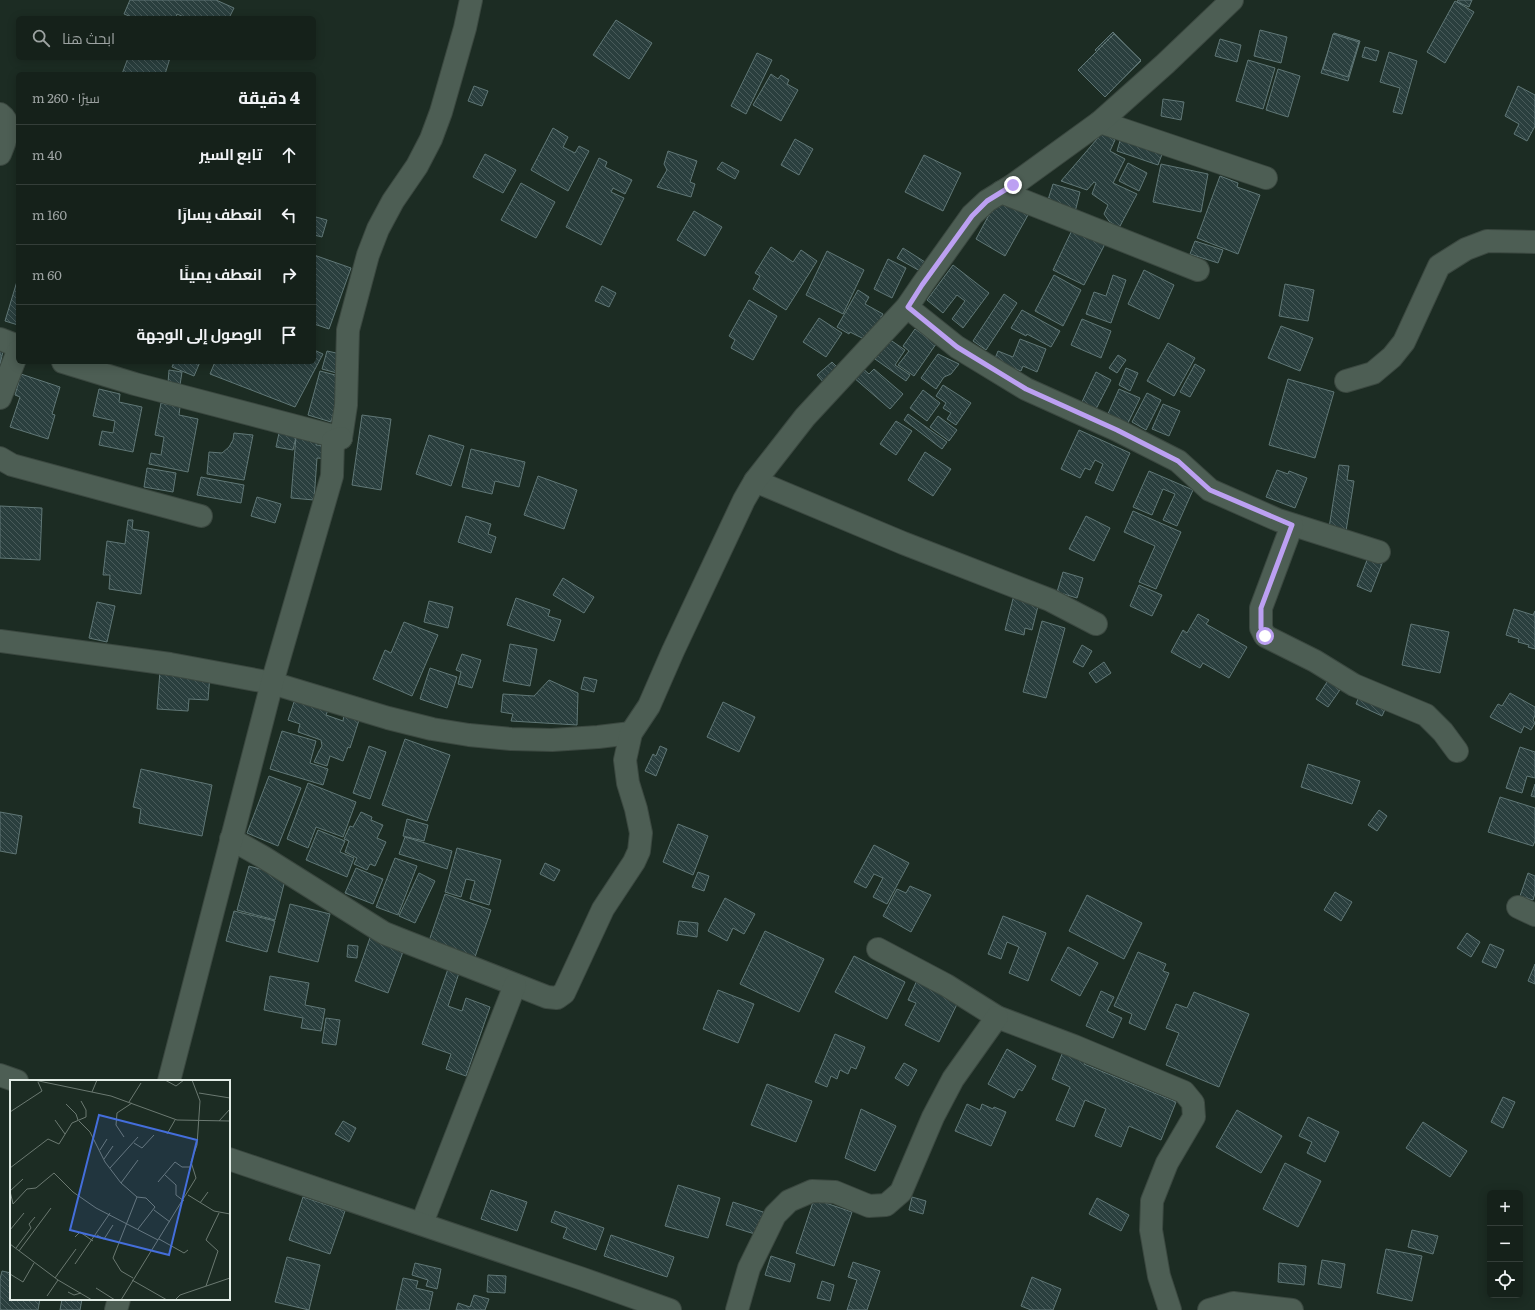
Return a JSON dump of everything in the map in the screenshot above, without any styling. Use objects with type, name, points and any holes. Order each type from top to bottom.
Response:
[{"type":"street","points":[[341,438],[346,404],[348,330],[368,255],[378,229],[393,201],[417,166],[431,139],[444,104],[471,0]]},
{"type":"street","points":[[231,839],[263,857],[384,932],[515,985],[551,998],[561,996],[603,909],[634,862],[639,851],[641,833],[628,784],[625,760],[631,732],[649,706],[673,651],[744,500],[755,481],[805,417],[908,307],[922,285],[972,216],[987,201],[1013,185],[1100,122],[1165,64],[1232,0]]},
{"type":"street","points":[[0,114],[6,119],[8,133],[0,154]]},
{"type":"street","points":[[1100,122],[1266,178]]},
{"type":"street","points":[[1001,192],[1198,270]]},
{"type":"street","points":[[1346,381],[1373,372],[1392,357],[1404,342],[1439,266],[1466,249],[1486,241],[1535,242]]},
{"type":"street","points":[[908,307],[957,347],[1026,389],[1117,430],[1178,461],[1210,490],[1292,525],[1379,552]]},
{"type":"street","points":[[0,339],[16,345]]},
{"type":"street","points":[[0,398],[16,355]]},
{"type":"street","points":[[70,364],[128,382],[341,438]]},
{"type":"street","points":[[168,1080],[272,683],[332,476],[333,441],[341,438]]},
{"type":"street","points":[[0,458],[12,465],[200,516]]},
{"type":"street","points":[[755,481],[903,543],[1050,600],[1096,624]]},
{"type":"street","points":[[1292,525],[1261,608],[1261,628],[1265,636],[1316,661],[1354,685],[1426,715],[1443,732],[1457,751]]},
{"type":"street","points":[[0,641],[170,664],[272,683],[388,718],[432,729],[470,735],[511,739],[552,740],[598,737],[631,732]]},
{"type":"street","points":[[878,949],[946,985],[997,1017],[1074,1046],[1184,1092],[1193,1103],[1194,1117],[1167,1163],[1152,1201],[1151,1230],[1159,1276],[1170,1310]]},
{"type":"street","points":[[422,1223],[515,985]]},
{"type":"street","points":[[736,1310],[749,1268],[774,1215],[789,1201],[812,1191],[835,1192],[869,1206],[886,1205],[901,1192],[933,1117],[953,1079],[997,1017]]},
{"type":"street","points":[[0,1075],[14,1080]]},
{"type":"street","points":[[230,1159],[422,1223],[670,1310]]},
{"type":"street","points":[[116,1310],[119,1300]]},
{"type":"street","points":[[1209,1310],[1233,1303],[1292,1310]]},
{"type":"building","points":[[130,0],[216,0],[234,8],[230,16],[182,16],[177,14],[176,16],[129,16],[124,14]]},
{"type":"building","points":[[1458,0],[1472,0],[1469,7],[1457,2]]},
{"type":"building","points":[[1455,1],[1474,12],[1445,63],[1427,52]]},
{"type":"building","points":[[616,20],[652,43],[629,79],[593,55]]},
{"type":"building","points":[[1260,30],[1287,37],[1281,63],[1254,56]]},
{"type":"building","points":[[1113,32],[1141,61],[1107,94],[1087,74],[1103,58],[1095,50]]},
{"type":"building","points":[[1334,33],[1360,41],[1348,81],[1321,73]]},
{"type":"building","points":[[1114,34],[1141,60],[1105,97],[1078,70]]},
{"type":"building","points":[[1333,34],[1359,42],[1348,77],[1323,69]]},
{"type":"building","points":[[1220,39],[1241,45],[1237,62],[1215,56]]},
{"type":"building","points":[[1365,47],[1379,51],[1376,61],[1362,57]]},
{"type":"building","points":[[1389,52],[1417,61],[1402,114],[1393,112],[1400,88],[1380,82]]},
{"type":"building","points":[[757,53],[772,60],[746,114],[731,106]]},
{"type":"building","points":[[127,60],[169,60],[166,72],[123,72]]},
{"type":"building","points":[[1248,60],[1275,68],[1263,109],[1236,101]]},
{"type":"building","points":[[1278,69],[1300,76],[1288,117],[1266,110]]},
{"type":"building","points":[[771,74],[778,79],[781,75],[789,80],[787,84],[798,90],[781,121],[753,105]]},
{"type":"building","points":[[474,86],[488,91],[482,106],[468,101]]},
{"type":"building","points":[[1518,86],[1535,95],[1535,126],[1527,141],[1514,134],[1519,124],[1505,116]]},
{"type":"building","points":[[1163,99],[1184,102],[1181,120],[1161,116]]},
{"type":"building","points":[[553,128],[568,137],[563,147],[575,153],[579,146],[589,151],[568,191],[531,170]]},
{"type":"building","points":[[1103,132],[1115,140],[1110,151],[1125,159],[1113,183],[1137,194],[1119,228],[1109,221],[1104,214],[1108,205],[1092,194],[1096,183],[1094,182],[1087,190],[1061,181]]},
{"type":"building","points":[[1122,134],[1164,149],[1158,165],[1117,151]]},
{"type":"building","points":[[795,139],[813,149],[799,175],[781,165]]},
{"type":"building","points":[[668,151],[697,161],[690,182],[695,184],[691,197],[657,187],[667,170],[664,164]]},
{"type":"building","points":[[485,154],[516,170],[503,193],[473,177]]},
{"type":"building","points":[[924,155],[961,173],[943,211],[905,192]]},
{"type":"building","points":[[599,158],[607,162],[605,167],[632,180],[625,194],[613,188],[611,192],[624,198],[601,245],[566,227]]},
{"type":"building","points":[[722,162],[739,171],[735,179],[717,169]]},
{"type":"building","points":[[1128,163],[1147,173],[1139,191],[1119,181]]},
{"type":"building","points":[[1161,164],[1208,174],[1201,212],[1153,202]]},
{"type":"building","points":[[1220,176],[1238,183],[1237,187],[1260,195],[1238,254],[1197,238]]},
{"type":"building","points":[[521,183],[555,202],[536,238],[501,220]]},
{"type":"building","points":[[1053,184],[1080,192],[1075,212],[1047,203]]},
{"type":"building","points":[[998,198],[1028,215],[1005,256],[976,239]]},
{"type":"building","points":[[694,211],[722,227],[705,256],[677,240]]},
{"type":"building","points":[[316,217],[327,220],[322,237],[316,236]]},
{"type":"building","points":[[1074,226],[1106,242],[1084,285],[1053,270]]},
{"type":"building","points":[[1195,241],[1223,250],[1218,263],[1190,254]]},
{"type":"building","points":[[771,247],[793,262],[801,250],[817,261],[786,310],[753,289],[760,276],[755,273]]},
{"type":"building","points":[[903,248],[925,262],[920,271],[897,258]]},
{"type":"building","points":[[827,251],[864,270],[843,314],[806,295]]},
{"type":"building","points":[[316,256],[351,268],[329,329],[316,325]]},
{"type":"building","points":[[888,259],[906,268],[892,298],[874,289]]},
{"type":"building","points":[[953,265],[989,293],[963,328],[952,319],[965,301],[957,295],[943,313],[927,300]]},
{"type":"building","points":[[1144,270],[1174,285],[1159,319],[1128,304]]},
{"type":"building","points":[[1054,275],[1081,290],[1063,326],[1035,311]]},
{"type":"building","points":[[1113,275],[1126,280],[1111,323],[1086,314],[1094,292],[1106,296]]},
{"type":"building","points":[[1285,284],[1314,290],[1308,321],[1279,316]]},
{"type":"building","points":[[16,285],[16,324],[5,321]]},
{"type":"building","points":[[602,286],[616,293],[609,307],[595,301]]},
{"type":"building","points":[[858,290],[869,297],[865,304],[883,314],[868,341],[850,332],[849,334],[837,327]]},
{"type":"building","points":[[1004,294],[1017,303],[986,350],[973,341]]},
{"type":"building","points":[[749,300],[777,316],[753,360],[731,348],[735,340],[729,336]]},
{"type":"building","points":[[1022,310],[1060,331],[1051,347],[1027,334],[1026,336],[1011,328]]},
{"type":"building","points":[[819,318],[842,333],[826,357],[803,342]]},
{"type":"building","points":[[1082,319],[1111,331],[1101,358],[1071,345]]},
{"type":"building","points":[[1281,326],[1313,338],[1300,371],[1268,358]]},
{"type":"building","points":[[915,329],[936,344],[914,376],[898,365],[909,351],[903,346]]},
{"type":"building","points":[[889,339],[905,350],[895,365],[910,375],[906,381],[875,359]]},
{"type":"building","points":[[1020,339],[1046,349],[1037,372],[1023,366],[1021,371],[994,361],[998,351],[1013,357]]},
{"type":"building","points":[[1168,343],[1195,358],[1174,396],[1147,381]]},
{"type":"building","points":[[0,351],[3,351],[0,365]]},
{"type":"building","points":[[316,351],[323,354],[295,407],[210,374],[214,364],[316,364]]},
{"type":"building","points":[[327,351],[341,354],[337,373],[322,369]]},
{"type":"building","points":[[938,354],[959,364],[951,374],[944,377],[936,389],[921,378]]},
{"type":"building","points":[[1118,355],[1126,360],[1117,373],[1109,368]]},
{"type":"building","points":[[832,362],[840,370],[825,384],[817,375]]},
{"type":"building","points":[[173,364],[199,364],[194,376],[172,367]]},
{"type":"building","points":[[1195,364],[1205,370],[1190,397],[1180,392]]},
{"type":"building","points":[[861,367],[869,374],[874,369],[903,394],[890,409],[853,377]]},
{"type":"building","points":[[1126,368],[1138,373],[1130,391],[1119,385]]},
{"type":"building","points":[[169,370],[182,372],[180,385],[168,383]]},
{"type":"building","points":[[320,371],[343,377],[331,422],[308,415]]},
{"type":"building","points":[[1096,372],[1111,380],[1096,409],[1082,402]]},
{"type":"building","points":[[21,374],[60,387],[52,414],[55,415],[48,439],[10,427],[20,397],[15,395]]},
{"type":"building","points":[[1288,379],[1334,392],[1315,458],[1269,445]]},
{"type":"building","points":[[943,385],[971,403],[956,425],[947,419],[951,413],[943,408],[946,403],[936,396]]},
{"type":"building","points":[[99,389],[120,394],[119,402],[142,407],[133,452],[99,445],[102,431],[113,433],[115,421],[93,416]]},
{"type":"building","points":[[1119,389],[1140,398],[1127,425],[1107,416]]},
{"type":"building","points":[[923,390],[940,403],[927,421],[910,408]]},
{"type":"building","points":[[1147,393],[1161,400],[1146,430],[1132,422]]},
{"type":"building","points":[[161,403],[180,407],[179,415],[198,419],[188,472],[149,464],[151,453],[161,455],[164,437],[155,435]]},
{"type":"building","points":[[1163,404],[1180,411],[1169,436],[1152,429]]},
{"type":"building","points":[[908,414],[947,442],[942,449],[904,420]]},
{"type":"building","points":[[362,415],[391,419],[381,490],[352,485]]},
{"type":"building","points":[[938,416],[957,430],[949,441],[930,427]]},
{"type":"building","points":[[896,421],[912,431],[896,455],[880,444]]},
{"type":"building","points":[[1079,430],[1130,453],[1113,491],[1095,483],[1103,464],[1095,460],[1090,470],[1085,468],[1080,478],[1061,469]]},
{"type":"building","points":[[234,433],[253,435],[244,480],[207,474],[209,452],[222,453],[229,447],[233,440]]},
{"type":"building","points":[[279,433],[296,437],[293,450],[276,447]]},
{"type":"building","points":[[429,435],[464,446],[451,486],[416,474]]},
{"type":"building","points":[[296,436],[317,437],[316,445],[329,446],[329,459],[317,458],[314,500],[291,498]]},
{"type":"building","points":[[471,449],[525,462],[519,487],[495,481],[492,494],[462,487]]},
{"type":"building","points":[[925,452],[951,469],[933,496],[908,480]]},
{"type":"building","points":[[1339,465],[1349,466],[1347,480],[1354,481],[1346,531],[1329,528]]},
{"type":"building","points":[[147,468],[176,473],[173,492],[144,487]]},
{"type":"building","points":[[1277,470],[1288,474],[1289,471],[1307,478],[1295,508],[1266,497]]},
{"type":"building","points":[[1149,471],[1193,490],[1177,526],[1163,520],[1175,494],[1163,489],[1152,515],[1133,507]]},
{"type":"building","points":[[538,476],[577,490],[564,529],[524,515]]},
{"type":"building","points":[[201,477],[244,485],[241,503],[197,495]]},
{"type":"building","points":[[257,497],[281,504],[275,523],[251,516]]},
{"type":"building","points":[[0,506],[42,508],[40,560],[0,558]]},
{"type":"building","points":[[1133,511],[1181,532],[1156,589],[1139,582],[1155,546],[1124,532]]},
{"type":"building","points":[[466,516],[491,524],[488,534],[496,537],[491,553],[458,542]]},
{"type":"building","points":[[1086,516],[1110,528],[1094,561],[1069,549]]},
{"type":"building","points":[[128,520],[133,520],[132,529],[149,532],[141,594],[109,589],[110,575],[103,575],[107,541],[125,544]]},
{"type":"building","points":[[1369,555],[1383,561],[1371,592],[1357,586]]},
{"type":"building","points":[[1063,572],[1083,578],[1077,598],[1057,592]]},
{"type":"building","points":[[563,578],[594,597],[584,613],[553,595]]},
{"type":"building","points":[[1139,585],[1162,595],[1152,616],[1130,606]]},
{"type":"building","points":[[1015,591],[1040,598],[1032,630],[1025,628],[1024,635],[1005,630]]},
{"type":"building","points":[[516,598],[550,610],[548,616],[561,620],[554,641],[507,625]]},
{"type":"building","points":[[429,601],[453,607],[448,628],[424,622]]},
{"type":"building","points":[[97,602],[115,606],[107,642],[89,638]]},
{"type":"building","points":[[1514,609],[1533,615],[1535,611],[1535,649],[1528,647],[1529,645],[1518,642],[1519,639],[1506,635]]},
{"type":"building","points":[[1198,614],[1209,620],[1206,624],[1247,647],[1229,678],[1203,663],[1200,668],[1171,652],[1183,630],[1187,633]]},
{"type":"building","points":[[1042,621],[1065,628],[1046,698],[1023,692]]},
{"type":"building","points":[[404,622],[438,635],[412,696],[373,679],[385,650],[391,653]]},
{"type":"building","points":[[1411,624],[1449,632],[1440,673],[1402,665]]},
{"type":"building","points":[[510,644],[537,649],[530,686],[503,681]]},
{"type":"building","points":[[1082,645],[1092,651],[1083,667],[1073,662]]},
{"type":"building","points":[[462,654],[481,660],[472,688],[458,684],[461,672],[456,670]]},
{"type":"building","points":[[1104,662],[1111,673],[1096,683],[1089,673]]},
{"type":"building","points":[[430,668],[457,677],[447,708],[420,699]]},
{"type":"building","points":[[160,671],[210,675],[208,700],[189,699],[188,711],[157,709]]},
{"type":"building","points":[[584,677],[597,680],[594,692],[581,689]]},
{"type":"building","points":[[1329,679],[1342,687],[1328,707],[1316,699]]},
{"type":"building","points":[[549,680],[578,693],[577,725],[511,721],[513,714],[501,712],[503,694],[534,696]]},
{"type":"building","points":[[1362,689],[1389,701],[1382,716],[1356,704]]},
{"type":"building","points":[[1510,693],[1535,707],[1535,715],[1533,720],[1535,723],[1531,730],[1524,726],[1521,733],[1490,717],[1498,704],[1502,706]]},
{"type":"building","points":[[295,699],[330,705],[326,715],[343,721],[344,715],[359,720],[350,748],[348,747],[343,761],[330,756],[327,766],[314,762],[322,746],[321,740],[298,732],[300,724],[288,720]]},
{"type":"building","points":[[723,702],[755,717],[739,752],[707,737]]},
{"type":"building","points":[[282,731],[316,741],[310,763],[328,769],[323,785],[270,769]]},
{"type":"building","points":[[405,739],[450,755],[427,821],[382,805]]},
{"type":"building","points":[[369,746],[386,752],[370,799],[353,793]]},
{"type":"building","points":[[660,746],[667,749],[656,776],[645,771],[653,754],[656,756]]},
{"type":"building","points":[[1520,747],[1535,752],[1535,778],[1527,776],[1522,793],[1506,788]]},
{"type":"building","points":[[1308,764],[1360,781],[1352,804],[1301,787]]},
{"type":"building","points":[[141,769],[212,785],[202,836],[139,823],[141,809],[133,807]]},
{"type":"building","points":[[269,776],[301,788],[278,846],[247,833]]},
{"type":"building","points":[[308,783],[356,802],[343,837],[316,827],[308,848],[287,839]]},
{"type":"building","points":[[1535,784],[1535,797],[1531,796]]},
{"type":"building","points":[[1500,797],[1535,808],[1535,841],[1533,846],[1488,832]]},
{"type":"building","points":[[1379,810],[1387,816],[1377,831],[1368,825]]},
{"type":"building","points":[[0,812],[22,816],[16,854],[0,851]]},
{"type":"building","points":[[361,812],[372,817],[371,820],[383,825],[377,838],[386,842],[375,866],[370,864],[367,870],[354,864],[357,858],[345,852],[349,841],[344,839],[350,826],[353,827]]},
{"type":"building","points":[[407,819],[428,825],[424,841],[403,836]]},
{"type":"building","points":[[678,824],[708,836],[693,875],[663,862]]},
{"type":"building","points":[[318,830],[345,841],[340,852],[354,858],[347,877],[306,860]]},
{"type":"building","points":[[405,837],[452,851],[447,869],[399,854]]},
{"type":"building","points":[[874,845],[909,863],[887,904],[873,897],[883,878],[874,874],[866,888],[854,882]]},
{"type":"building","points":[[457,848],[501,860],[489,905],[470,899],[475,881],[466,879],[461,897],[445,892]]},
{"type":"building","points":[[395,858],[417,866],[398,915],[376,907]]},
{"type":"building","points":[[545,863],[560,870],[554,881],[540,874]]},
{"type":"building","points":[[249,866],[286,876],[275,920],[237,910]]},
{"type":"building","points":[[356,868],[383,879],[373,904],[345,893]]},
{"type":"building","points":[[698,872],[709,876],[704,891],[692,887]]},
{"type":"building","points":[[419,873],[435,881],[415,923],[399,916]]},
{"type":"building","points":[[1528,873],[1535,876],[1535,893],[1533,900],[1520,896]]},
{"type":"building","points":[[910,886],[931,895],[911,932],[883,916],[897,889],[906,893]]},
{"type":"building","points":[[1335,892],[1352,902],[1341,921],[1324,910]]},
{"type":"building","points":[[445,894],[491,910],[475,957],[429,941]]},
{"type":"building","points":[[1087,895],[1142,923],[1124,959],[1069,931]]},
{"type":"building","points":[[725,898],[755,914],[744,934],[733,928],[727,941],[708,931]]},
{"type":"building","points":[[290,904],[330,914],[318,962],[278,952]]},
{"type":"building","points":[[234,911],[275,921],[267,952],[226,941]]},
{"type":"building","points":[[1003,916],[1046,933],[1028,981],[1009,973],[1019,947],[1007,942],[1001,959],[988,954]]},
{"type":"building","points":[[679,921],[698,923],[697,937],[677,934]]},
{"type":"building","points":[[765,931],[824,959],[799,1012],[740,984]]},
{"type":"building","points":[[372,932],[404,949],[388,993],[355,981]]},
{"type":"building","points":[[1467,933],[1480,942],[1471,957],[1457,948]]},
{"type":"building","points":[[1490,944],[1504,950],[1496,968],[1482,962]]},
{"type":"building","points":[[348,945],[358,946],[357,958],[347,957]]},
{"type":"building","points":[[1068,947],[1098,963],[1080,996],[1051,980]]},
{"type":"building","points":[[1138,952],[1166,964],[1163,971],[1169,973],[1145,1030],[1129,1023],[1132,1014],[1114,1006]]},
{"type":"building","points":[[854,956],[905,982],[887,1019],[835,992]]},
{"type":"building","points":[[1535,964],[1535,984],[1528,981]]},
{"type":"building","points":[[448,969],[459,973],[448,1006],[462,1011],[466,998],[490,1007],[466,1076],[446,1069],[451,1054],[422,1044]]},
{"type":"building","points":[[270,976],[309,983],[305,1005],[325,1009],[321,1031],[301,1028],[303,1018],[264,1010]]},
{"type":"building","points":[[919,976],[958,1002],[939,1042],[905,1025],[916,1003],[908,1000]]},
{"type":"building","points":[[718,990],[754,1004],[738,1043],[703,1029]]},
{"type":"building","points":[[1101,991],[1114,997],[1107,1011],[1122,1018],[1113,1038],[1086,1026]]},
{"type":"building","points":[[1194,992],[1249,1014],[1219,1087],[1166,1065],[1179,1033],[1166,1028],[1176,1004],[1187,1008]]},
{"type":"building","points":[[326,1018],[340,1020],[336,1045],[322,1043]]},
{"type":"building","points":[[835,1034],[865,1047],[856,1069],[851,1067],[848,1074],[840,1070],[837,1079],[831,1076],[827,1087],[815,1082]]},
{"type":"building","points":[[1007,1049],[1036,1066],[1022,1091],[1019,1089],[1014,1098],[988,1084]]},
{"type":"building","points":[[1064,1049],[1087,1058],[1084,1064],[1176,1102],[1161,1140],[1129,1126],[1121,1147],[1095,1136],[1106,1109],[1085,1100],[1074,1127],[1056,1120],[1070,1087],[1052,1079]]},
{"type":"building","points":[[904,1063],[917,1070],[908,1086],[895,1078]]},
{"type":"building","points":[[767,1084],[812,1101],[796,1142],[751,1125]]},
{"type":"building","points":[[1503,1097],[1515,1102],[1503,1128],[1491,1122]]},
{"type":"building","points":[[967,1104],[980,1110],[982,1104],[993,1109],[994,1107],[1006,1112],[991,1146],[955,1131]]},
{"type":"building","points":[[861,1109],[896,1126],[875,1171],[845,1158]]},
{"type":"building","points":[[1237,1110],[1282,1136],[1261,1173],[1216,1147]]},
{"type":"building","points":[[1308,1117],[1339,1132],[1325,1162],[1307,1153],[1312,1142],[1299,1136]]},
{"type":"building","points":[[343,1121],[356,1128],[349,1142],[335,1134]]},
{"type":"building","points":[[1423,1122],[1467,1151],[1450,1177],[1406,1148]]},
{"type":"building","points":[[1285,1163],[1321,1181],[1298,1227],[1263,1209]]},
{"type":"building","points":[[678,1185],[720,1198],[708,1238],[665,1226]]},
{"type":"building","points":[[491,1190],[527,1202],[517,1231],[481,1219]]},
{"type":"building","points":[[303,1197],[345,1211],[330,1254],[289,1240]]},
{"type":"building","points":[[912,1197],[926,1201],[923,1214],[909,1210]]},
{"type":"building","points":[[1097,1198],[1129,1215],[1121,1231],[1089,1214]]},
{"type":"building","points":[[814,1199],[852,1212],[834,1266],[796,1253]]},
{"type":"building","points":[[733,1202],[766,1213],[758,1235],[726,1225]]},
{"type":"building","points":[[555,1211],[604,1228],[596,1250],[563,1238],[567,1228],[551,1222]]},
{"type":"building","points":[[1412,1230],[1438,1236],[1433,1254],[1408,1247]]},
{"type":"building","points":[[611,1235],[674,1257],[667,1277],[604,1256]]},
{"type":"building","points":[[1386,1249],[1422,1256],[1412,1301],[1377,1293]]},
{"type":"building","points":[[771,1256],[795,1264],[790,1282],[765,1275]]},
{"type":"building","points":[[287,1257],[320,1265],[309,1310],[275,1302]]},
{"type":"building","points":[[1322,1260],[1345,1264],[1341,1288],[1318,1284]]},
{"type":"building","points":[[853,1262],[880,1271],[867,1310],[847,1310],[857,1280],[848,1277]]},
{"type":"building","points":[[415,1263],[441,1269],[437,1289],[426,1286],[428,1280],[412,1275]]},
{"type":"building","points":[[1279,1263],[1306,1266],[1304,1285],[1278,1282]]},
{"type":"building","points":[[2,1271],[10,1273],[10,1300],[40,1300],[38,1310],[0,1310],[0,1279]]},
{"type":"building","points":[[488,1275],[506,1276],[505,1293],[487,1292]]},
{"type":"building","points":[[1032,1277],[1061,1289],[1053,1310],[1031,1310],[1021,1306]]},
{"type":"building","points":[[403,1278],[418,1281],[416,1288],[433,1292],[429,1310],[396,1310]]},
{"type":"building","points":[[822,1281],[834,1285],[830,1301],[817,1298]]},
{"type":"building","points":[[474,1295],[489,1299],[485,1310],[456,1310],[458,1303],[470,1307]]},
{"type":"building","points":[[62,1300],[82,1300],[80,1310],[60,1310]]},
{"type":"route","points":[[1013,185],[987,201],[972,216],[922,285],[908,307],[957,347],[1026,389],[1117,430],[1178,461],[1210,490],[1292,525],[1261,608],[1261,628],[1265,636]]}]
